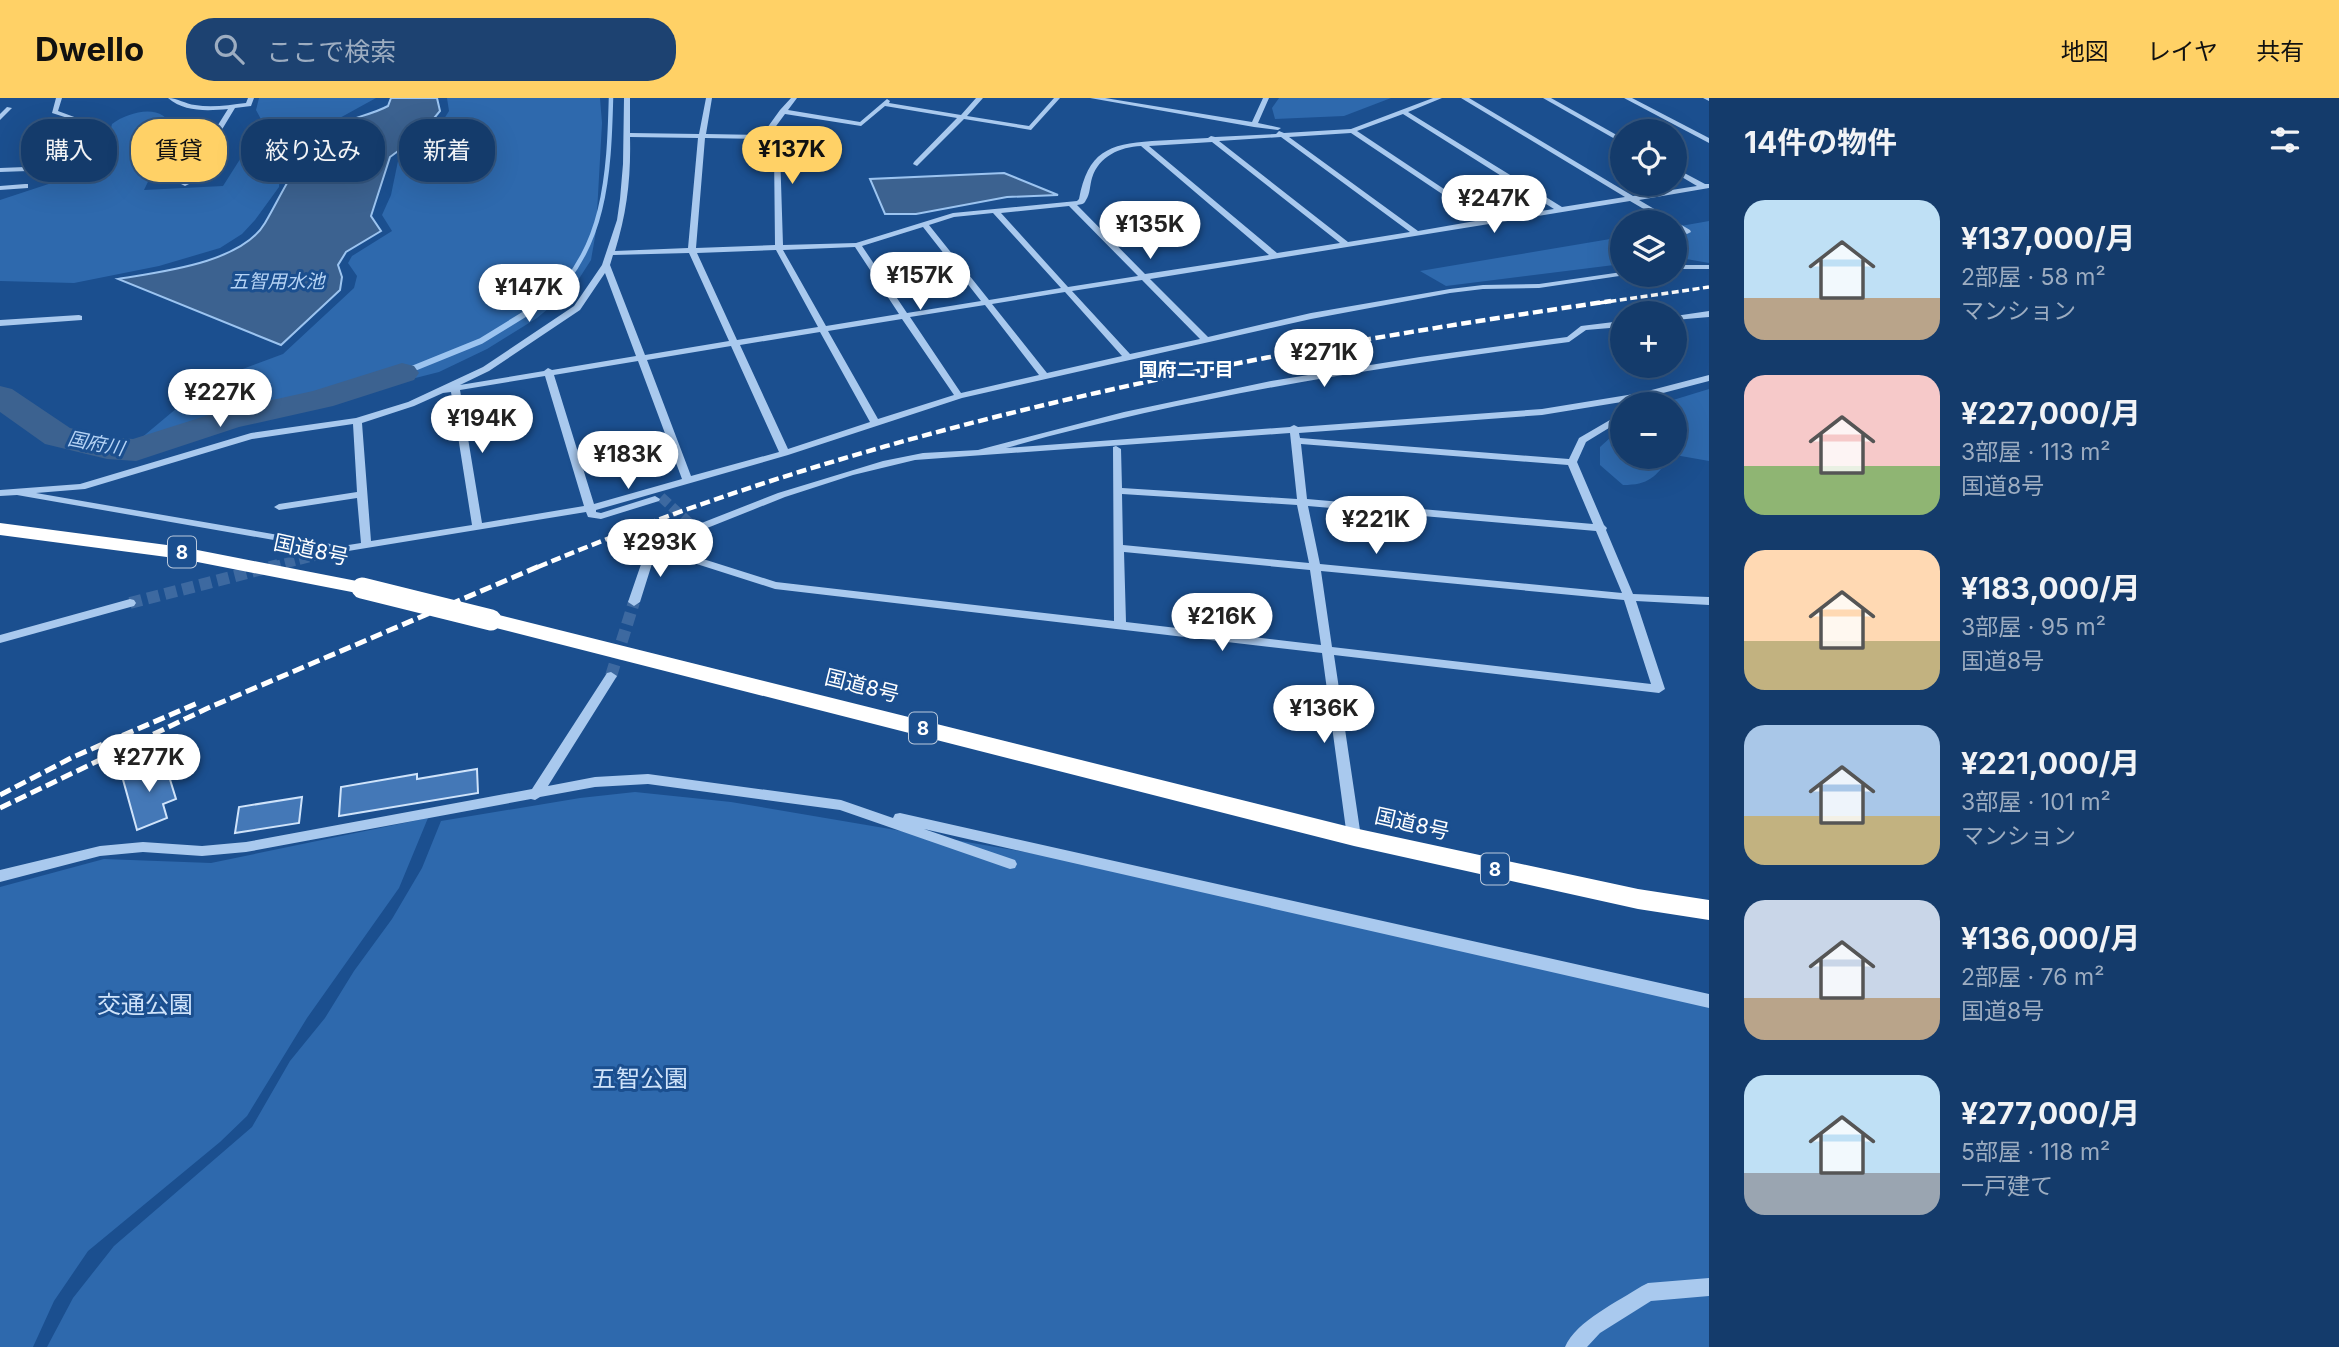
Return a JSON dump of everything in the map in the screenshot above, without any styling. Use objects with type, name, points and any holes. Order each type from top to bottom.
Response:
[{"type":"highway","name":"国道8号","points":[[0,529],[122,542],[279,569],[1354,837],[1624,896],[1709,910]]},
{"type":"street","points":[[59,98],[54,112],[74,119]]},
{"type":"street","points":[[171,98],[192,106],[248,104],[251,98]]},
{"type":"street","points":[[450,389],[486,369],[577,308],[606,265],[624,199],[628,135],[626,98]]},
{"type":"street","points":[[709,98],[702,136],[692,251],[785,453]]},
{"type":"street","points":[[764,136],[794,98]]},
{"type":"street","points":[[782,111],[861,124],[890,98]]},
{"type":"street","points":[[917,164],[980,98]]},
{"type":"street","points":[[884,104],[1031,128],[1057,98]]},
{"type":"street","points":[[1093,98],[1309,132]]},
{"type":"street","points":[[1158,107],[1163,98]]},
{"type":"street","points":[[1254,125],[1266,98]]},
{"type":"street","points":[[611,253],[857,245],[924,223],[994,210],[1072,204],[1083,200],[1085,179],[1097,161],[1115,149],[1211,138],[1352,131],[1439,98]]},
{"type":"street","points":[[1464,98],[1651,210]]},
{"type":"street","points":[[1546,98],[1610,134]]},
{"type":"street","points":[[1627,98],[1709,141]]},
{"type":"street","points":[[185,184],[233,106]]},
{"type":"street","points":[[0,118],[9,108]]},
{"type":"street","points":[[1404,112],[1561,209]]},
{"type":"street","points":[[1352,131],[1487,221]]},
{"type":"street","points":[[1279,133],[1416,233]]},
{"type":"street","points":[[628,135],[764,136],[777,151],[779,249],[875,423]]},
{"type":"street","points":[[1211,138],[1346,244]]},
{"type":"street","points":[[1142,144],[1274,255]]},
{"type":"street","points":[[0,170],[21,169]]},
{"type":"street","points":[[1687,176],[1706,186]]},
{"type":"street","points":[[0,188],[25,186]]},
{"type":"street","points":[[22,494],[100,483],[169,459],[251,436],[357,421],[450,389],[548,371],[1706,186]]},
{"type":"street","points":[[1072,204],[1206,340]]},
{"type":"street","points":[[994,210],[1126,356]]},
{"type":"street","points":[[924,223],[1045,376]]},
{"type":"street","points":[[857,245],[960,396]]},
{"type":"street","points":[[606,265],[688,481]]},
{"type":"street","points":[[1687,267],[1709,267]]},
{"type":"street","points":[[0,493],[22,494],[342,549],[587,509],[785,453],[960,396],[1126,356],[1311,316],[1483,286],[1539,286],[1610,276]]},
{"type":"street","points":[[1687,317],[1709,314]]},
{"type":"street","points":[[0,323],[79,318]]},
{"type":"street","points":[[978,453],[1249,386],[1398,361],[1569,339],[1584,328],[1610,325]]},
{"type":"street","points":[[548,371],[587,509],[592,515],[601,516],[661,497]]},
{"type":"street","points":[[1663,392],[1709,378]]},
{"type":"street","points":[[450,389],[478,528]]},
{"type":"street","points":[[634,602],[652,546],[694,527],[839,477],[916,456],[1542,412],[1610,403]]},
{"type":"street","points":[[357,421],[366,545]]},
{"type":"street","points":[[652,546],[775,585],[1659,689],[1629,597],[1572,462],[1582,440],[1610,423]]},
{"type":"street","points":[[1294,428],[1302,502],[1315,566],[1354,837]]},
{"type":"street","points":[[1295,441],[1572,462]]},
{"type":"street","points":[[1116,449],[1120,626]]},
{"type":"street","points":[[1118,491],[1302,502],[1602,528]]},
{"type":"street","points":[[279,507],[362,494]]},
{"type":"street","points":[[1120,548],[1629,597],[1709,601]]},
{"type":"street","points":[[0,639],[130,603]]},
{"type":"street","points":[[535,795],[611,676]]},
{"type":"street","points":[[0,876],[100,851],[143,847],[223,850],[595,782],[649,779],[841,805],[1709,1001]]},
{"type":"street","points":[[841,805],[1010,864]]},
{"type":"street","points":[[1574,1347],[1594,1327],[1648,1292],[1709,1287]]},
{"type":"green space","points":[[259,98],[376,98],[338,119],[261,119],[256,110]]},
{"type":"green space","points":[[447,98],[600,98],[602,123],[596,231],[591,260],[573,288],[537,318],[487,349],[439,372],[171,440],[140,439],[208,382],[283,354],[354,288],[357,276],[348,263],[352,256],[392,231],[382,215],[391,195],[399,160],[399,182],[495,182],[495,119],[444,119],[449,111]]},
{"type":"green space","points":[[1279,98],[1391,98],[1344,116],[1275,119],[1272,108]]},
{"type":"green space","points":[[155,112],[167,119],[131,119],[131,182],[148,182],[144,190],[223,186],[241,158],[241,182],[279,182],[279,187],[242,234],[220,248],[159,266],[74,283],[0,281],[0,200],[55,182],[117,182],[119,119],[137,113]]},
{"type":"green space","points":[[1709,221],[1709,263],[1687,259],[1687,225]]},
{"type":"green space","points":[[1610,239],[1610,266],[1446,286],[1420,271]]},
{"type":"green space","points":[[1709,389],[1709,461],[1687,457],[1687,396]]},
{"type":"green space","points":[[1610,438],[1610,469],[1661,469],[1645,481],[1623,485],[1600,465],[1600,447]]},
{"type":"green space","name":"五智公園","points":[[635,792],[731,802],[1072,860],[1709,999],[1709,1347],[47,1347],[73,1298],[114,1246],[252,1127],[290,1061],[325,1018],[354,971],[392,919],[422,868],[441,821],[580,798]]},
{"type":"green space","name":"交通公園","points":[[428,818],[399,888],[307,1018],[247,1116],[220,1142],[88,1251],[54,1301],[33,1347],[0,1347],[0,887],[104,859],[211,863]]},
{"type":"water","name":"五智用水池","points":[[391,98],[437,98],[440,111],[433,119],[399,119],[399,150],[390,157],[385,173],[385,119],[354,119],[388,106]]},
{"type":"water","points":[[1004,173],[1058,195],[1007,197],[916,214],[885,214],[870,179]]},
{"type":"water","name":"五智用水池","points":[[288,182],[382,182],[371,216],[381,231],[346,252],[338,265],[342,277],[340,290],[281,345],[118,279],[176,269],[219,256],[254,237]]},
{"type":"building","points":[[164,760],[176,799],[163,804],[167,818],[137,830],[122,776]]},
{"type":"building","points":[[477,769],[478,793],[339,816],[341,787],[417,774],[417,779]]},
{"type":"building","points":[[302,797],[299,823],[235,833],[239,807]]},
{"type":"waterway","points":[[544,303],[565,283],[592,236],[605,182],[611,98]]},
{"type":"waterway","points":[[402,373],[481,341],[546,301]]},
{"type":"waterway","name":"国府川","points":[[0,396],[58,436],[107,448],[136,450],[230,419],[321,399],[402,373]]},
{"type":"tunnel","points":[[661,497],[694,527]]},
{"type":"tunnel","points":[[271,567],[342,549]]},
{"type":"tunnel","points":[[130,603],[278,565]]},
{"type":"tunnel","points":[[611,676],[634,602]]},
{"type":"railway","points":[[1599,303],[1709,287]]},
{"type":"railway","points":[[538,567],[667,516],[799,472],[1066,400],[1201,370],[1337,345],[1610,301]]},
{"type":"railway","points":[[0,808],[208,708],[542,565]]},
{"type":"railway","points":[[0,795],[73,757],[200,702]]},
{"type":"district","name":"国府二丁目","points":[[1186,369]]}]
